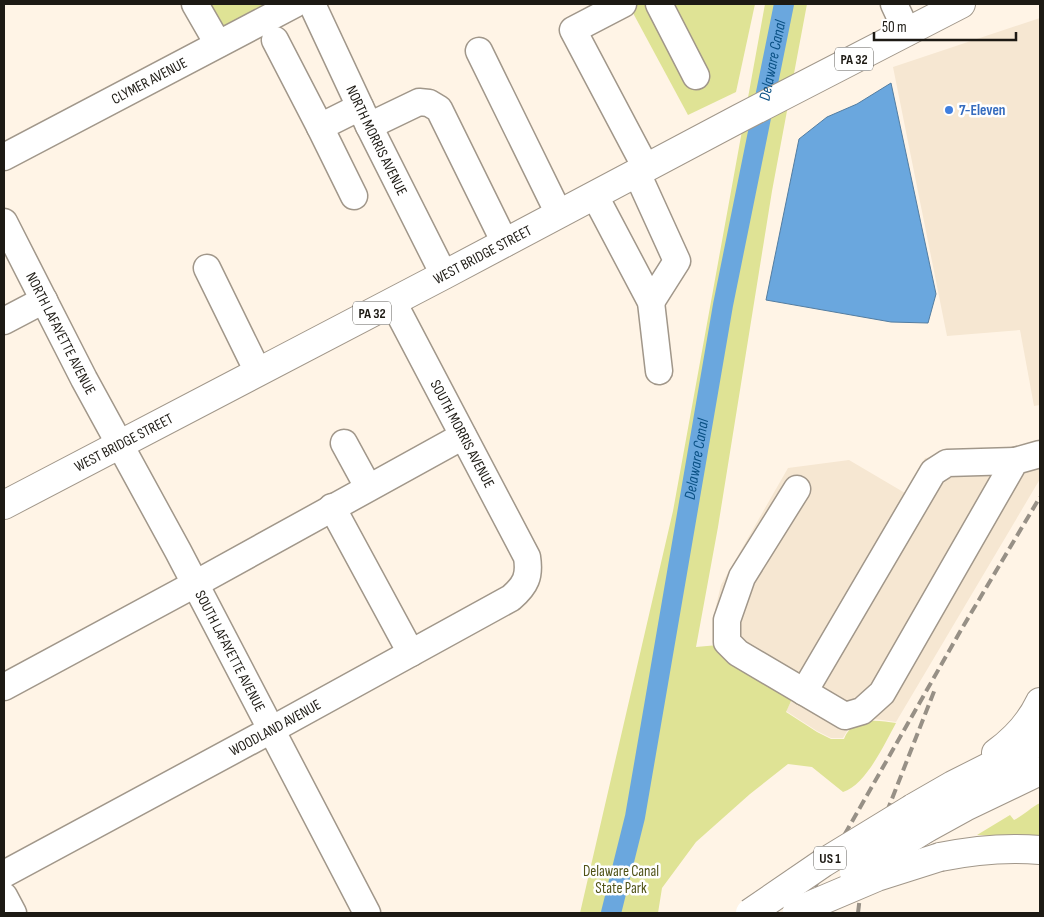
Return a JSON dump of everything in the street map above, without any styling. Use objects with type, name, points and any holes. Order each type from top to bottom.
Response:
[{"type":"main road","name":"WEST BRIDGE STREET","points":[[4,506],[740,118],[961,4]]},
{"type":"main road","points":[[953,785],[1013,739],[1027,723],[1040,702]]},
{"type":"main road","name":"US 1","points":[[795,912],[919,819],[953,785],[1040,741]]},
{"type":"main road","name":"US 1","points":[[750,913],[823,863],[919,819],[965,808],[1040,771]]},
{"type":"main road","points":[[795,912],[877,877],[940,857],[991,849],[1040,850]]},
{"type":"street","points":[[195,4],[218,44]]},
{"type":"street","name":"CLYMER AVENUE","points":[[4,157],[294,4]]},
{"type":"street","name":"NORTH MORRIS AVENUE","points":[[312,4],[365,117],[444,275]]},
{"type":"street","points":[[623,4],[573,30],[641,171],[677,261],[652,302]]},
{"type":"street","points":[[659,4],[696,76]]},
{"type":"street","points":[[894,4],[907,32]]},
{"type":"street","points":[[275,40],[354,196]]},
{"type":"street","points":[[479,51],[559,214]]},
{"type":"street","points":[[320,127],[419,102],[434,105],[439,109],[505,243]]},
{"type":"street","points":[[595,196],[652,302],[659,371]]},
{"type":"street","name":"NORTH LAFAYETTE AVENUE","points":[[4,222],[119,444]]},
{"type":"street","points":[[207,268],[258,372]]},
{"type":"street","points":[[4,322],[44,300]]},
{"type":"street","name":"SOUTH MORRIS AVENUE","points":[[393,302],[527,557],[528,567]]},
{"type":"street","points":[[4,687],[463,436]]},
{"type":"street","points":[[344,443],[368,487]]},
{"type":"street","name":"SOUTH LAFAYETTE AVENUE","points":[[119,444],[195,584],[367,913]]},
{"type":"street","points":[[804,692],[933,472],[947,464],[1015,461],[1040,454]]},
{"type":"street","points":[[797,489],[742,577],[727,620],[727,642],[738,652],[845,716],[862,711],[882,693],[1015,461]]},
{"type":"street","points":[[332,507],[411,653]]},
{"type":"street","name":"WOODLAND AVENUE","points":[[4,874],[511,598],[521,589],[527,578],[528,567]]},
{"type":"street","points":[[4,896],[13,913]]},
{"type":"shaded area","points":[[1040,18],[1040,405],[1034,406],[1020,330],[947,336],[893,67]]},
{"type":"shaded area","points":[[1026,445],[1040,454],[1040,479],[896,722],[875,719],[859,722],[850,726],[843,738],[831,738],[817,731],[786,711],[793,698],[716,630],[715,610],[721,585],[788,468],[849,460],[905,493],[925,458]]},
{"type":"green space","points":[[196,4],[265,4],[212,33]]},
{"type":"green space","points":[[629,4],[755,4],[736,92],[688,115]]},
{"type":"green space","name":"Delaware Canal State Park","points":[[765,4],[807,4],[772,191],[718,527],[696,647],[718,645],[792,699],[786,712],[831,739],[844,739],[853,726],[866,721],[896,723],[867,772],[851,788],[843,792],[812,767],[788,764],[750,794],[696,842],[662,888],[658,913],[580,913],[673,511]]},
{"type":"green space","points":[[1040,803],[1040,838],[977,835],[1010,815],[1014,820]]},
{"type":"water","points":[[891,83],[936,294],[928,323],[891,322],[766,300],[799,139],[827,117],[857,104]]},
{"type":"waterway","name":"Delaware Canal","points":[[611,913],[635,817],[723,305],[784,4]]},
{"type":"railway","points":[[800,913],[961,630],[1040,497]]},
{"type":"railway","points":[[858,913],[861,888],[888,809],[935,689]]},
{"type":"place","name":"7-Eleven","points":[[949,110]]}]
